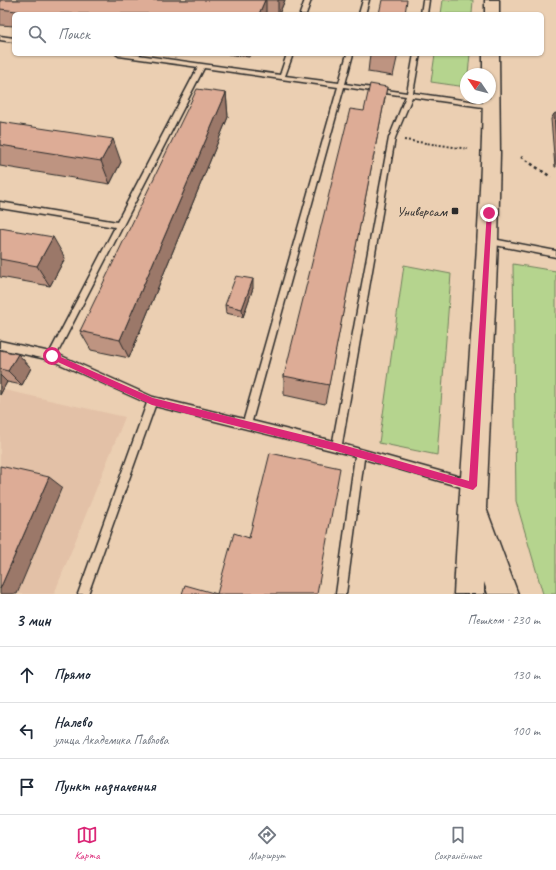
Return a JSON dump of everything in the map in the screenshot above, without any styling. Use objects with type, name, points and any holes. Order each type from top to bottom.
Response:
[{"type":"main road","points":[[492,0],[492,12]]},
{"type":"main road","points":[[469,594],[472,495],[488,241],[491,152],[491,56]]},
{"type":"main road","points":[[472,495],[503,594]]},
{"type":"lane","points":[[304,12],[308,0]]},
{"type":"lane","points":[[363,12],[366,0]]},
{"type":"lane","points":[[424,12],[426,0]]},
{"type":"lane","points":[[0,38],[12,40]]},
{"type":"lane","points":[[134,56],[490,106]]},
{"type":"lane","points":[[282,77],[289,56]]},
{"type":"lane","points":[[247,424],[349,56]]},
{"type":"lane","points":[[336,447],[392,138],[410,95],[417,56]]},
{"type":"lane","points":[[52,356],[202,65]]},
{"type":"lane","points":[[0,205],[119,225]]},
{"type":"lane","points":[[488,241],[556,254]]},
{"type":"lane","points":[[0,345],[52,356],[152,401],[360,453],[472,495]]},
{"type":"lane","points":[[83,594],[152,401]]},
{"type":"lane","points":[[341,594],[360,453]]},
{"type":"path","points":[[392,138],[468,149]]},
{"type":"path","points":[[521,157],[551,177]]},
{"type":"shaded area","points":[[0,389],[125,417],[54,594],[0,594]]},
{"type":"green space","points":[[443,0],[473,0],[472,12],[441,12]]},
{"type":"green space","points":[[435,56],[470,56],[469,68],[460,68],[460,86],[431,82]]},
{"type":"green space","points":[[513,264],[556,271],[556,594],[543,594],[516,501]]},
{"type":"green space","points":[[404,265],[451,274],[437,455],[379,443]]},
{"type":"building","points":[[0,0],[265,0],[260,12],[25,12],[0,9]]},
{"type":"building","points":[[382,0],[407,0],[405,12],[379,12]]},
{"type":"building","points":[[370,84],[387,87],[329,385],[284,376],[350,109],[364,111]]},
{"type":"building","points":[[197,89],[226,93],[120,340],[80,331]]},
{"type":"building","points":[[556,113],[556,143],[554,114]]},
{"type":"building","points":[[0,122],[113,139],[101,161],[0,145]]},
{"type":"building","points":[[0,228],[53,237],[37,266],[0,259]]},
{"type":"building","points":[[236,276],[253,279],[242,309],[225,305]]},
{"type":"building","points":[[0,350],[18,354],[8,371],[0,369]]},
{"type":"building","points":[[270,453],[340,468],[317,594],[217,594],[234,533],[249,538]]},
{"type":"building","points":[[0,466],[49,477],[0,589]]},
{"type":"building","points":[[185,585],[217,594],[182,594]]},
{"type":"place","name":"Универсам","points":[[455,211]]},
{"type":"route","points":[[52,356],[152,401],[360,453],[473,486],[489,213]]}]
